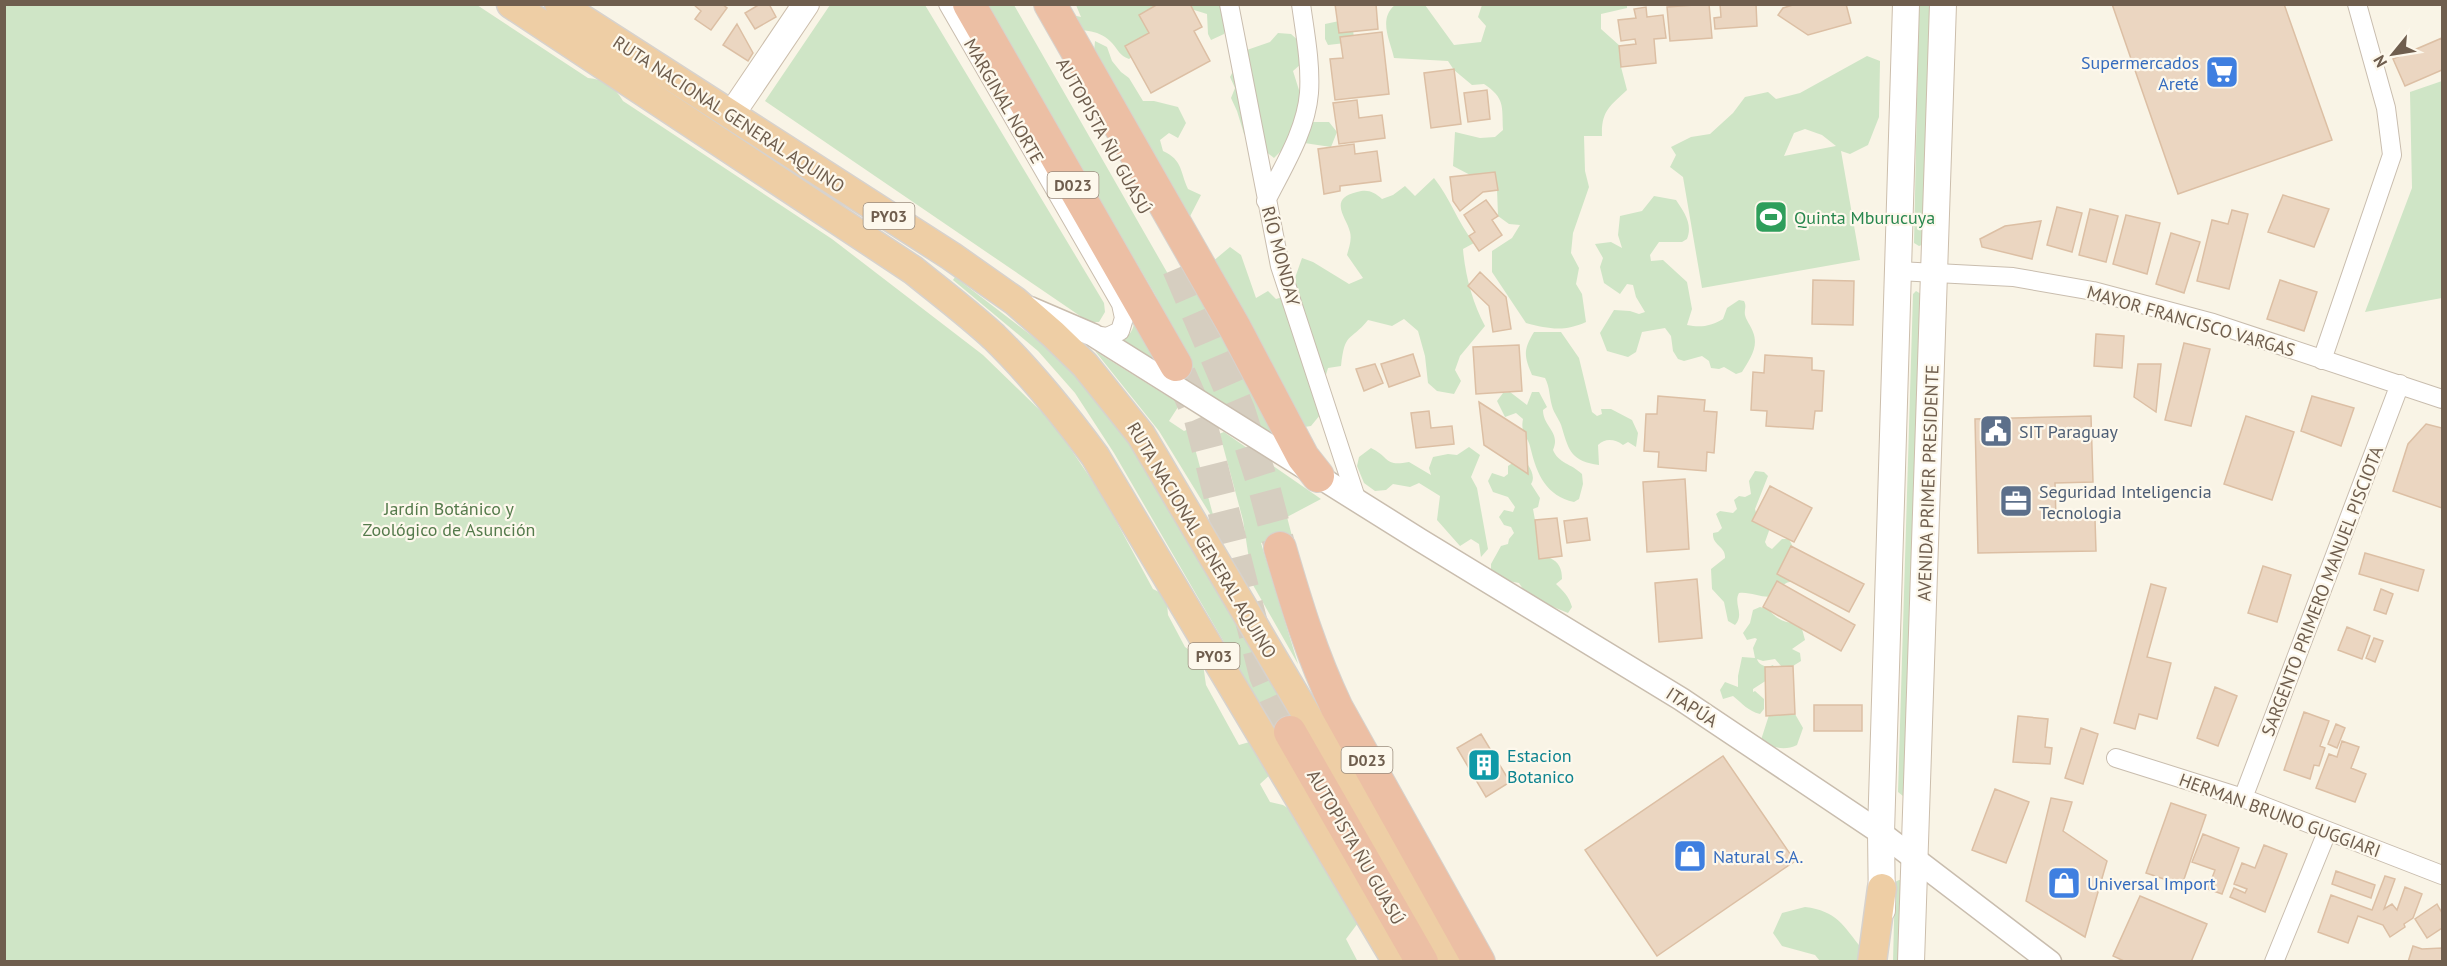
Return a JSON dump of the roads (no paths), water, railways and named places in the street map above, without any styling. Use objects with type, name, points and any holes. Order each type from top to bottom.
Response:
[{"type":"highway","name":"RUTA NACIONAL GENERAL AQUINO","points":[[511,4],[913,270],[968,314],[1017,360],[1067,418],[1095,456],[1397,962]]},
{"type":"highway","name":"RUTA NACIONAL GENERAL AQUINO","points":[[559,4],[951,256],[1015,301],[1085,365],[1141,435],[1453,962]]},
{"type":"highway","name":"D023","points":[[969,4],[1176,365]]},
{"type":"highway","name":"AUTOPISTA ÑU GUASÚ","points":[[1030,4],[1178,268]]},
{"type":"highway","points":[[1050,4],[1235,328],[1303,457],[1318,476]]},
{"type":"highway","name":"D023","points":[[1280,548],[1302,624],[1319,671],[1337,708],[1479,962]]},
{"type":"highway","name":"AUTOPISTA ÑU GUASÚ","points":[[1290,732],[1422,962]]},
{"type":"highway","points":[[1872,962],[1882,888]]},
{"type":"main road","points":[[731,115],[806,4]]},
{"type":"main road","name":"AVENIDA PRIMER PRESIDENTE","points":[[1881,962],[1881,833],[1906,4]]},
{"type":"main road","name":"AVENIDA PRIMER PRESIDENTE","points":[[1911,962],[1943,4]]},
{"type":"street","name":"MARGINAL NORTE","points":[[948,4],[1121,304],[1124,318],[1120,331],[1107,337],[1093,335]]},
{"type":"street","name":"RÍO MONDAY","points":[[1229,4],[1280,266],[1357,501]]},
{"type":"street","points":[[1266,201],[1302,126],[1309,93],[1308,53],[1301,4]]},
{"type":"street","points":[[2322,360],[2392,155],[2386,108],[2357,4]]},
{"type":"street","name":"MAYOR FRANCISCO VARGAS","points":[[1898,272],[2013,278],[2093,291],[2213,323],[2442,399]]},
{"type":"street","name":"ITAPÚA","points":[[1015,301],[1093,335],[1357,501],[1681,699],[1881,833],[2050,962]]},
{"type":"street","name":"SARGENTO PRIMERO MANUEL PISCIOTA","points":[[2243,798],[2400,384]]},
{"type":"street","name":"HERMAN BRUNO GUGGIARI","points":[[2116,758],[2243,798],[2442,875]]},
{"type":"street","points":[[2274,962],[2327,832]]},
{"type":"tunnel","points":[[1178,268],[1239,410],[1265,491],[1280,548]]},
{"type":"tunnel","points":[[1180,374],[1200,419],[1265,675],[1290,732]]},
{"type":"place","name":"Supermercados Areté","points":[[2222,72]]},
{"type":"place","name":"Quinta Mburucuya","points":[[1771,217]]},
{"type":"place","name":"SIT Paraguay","points":[[1996,431]]},
{"type":"place","name":"Seguridad Inteligencia Tecnologia","points":[[2016,501]]},
{"type":"place","name":"Estacion Botanico","points":[[1484,765]]},
{"type":"place","name":"Natural S.A.","points":[[1690,856]]},
{"type":"place","name":"Universal Import","points":[[2064,883]]},
{"type":"park label","name":"Jardín Botánico y Zoológico de Asunción","points":[[449,518]]}]
